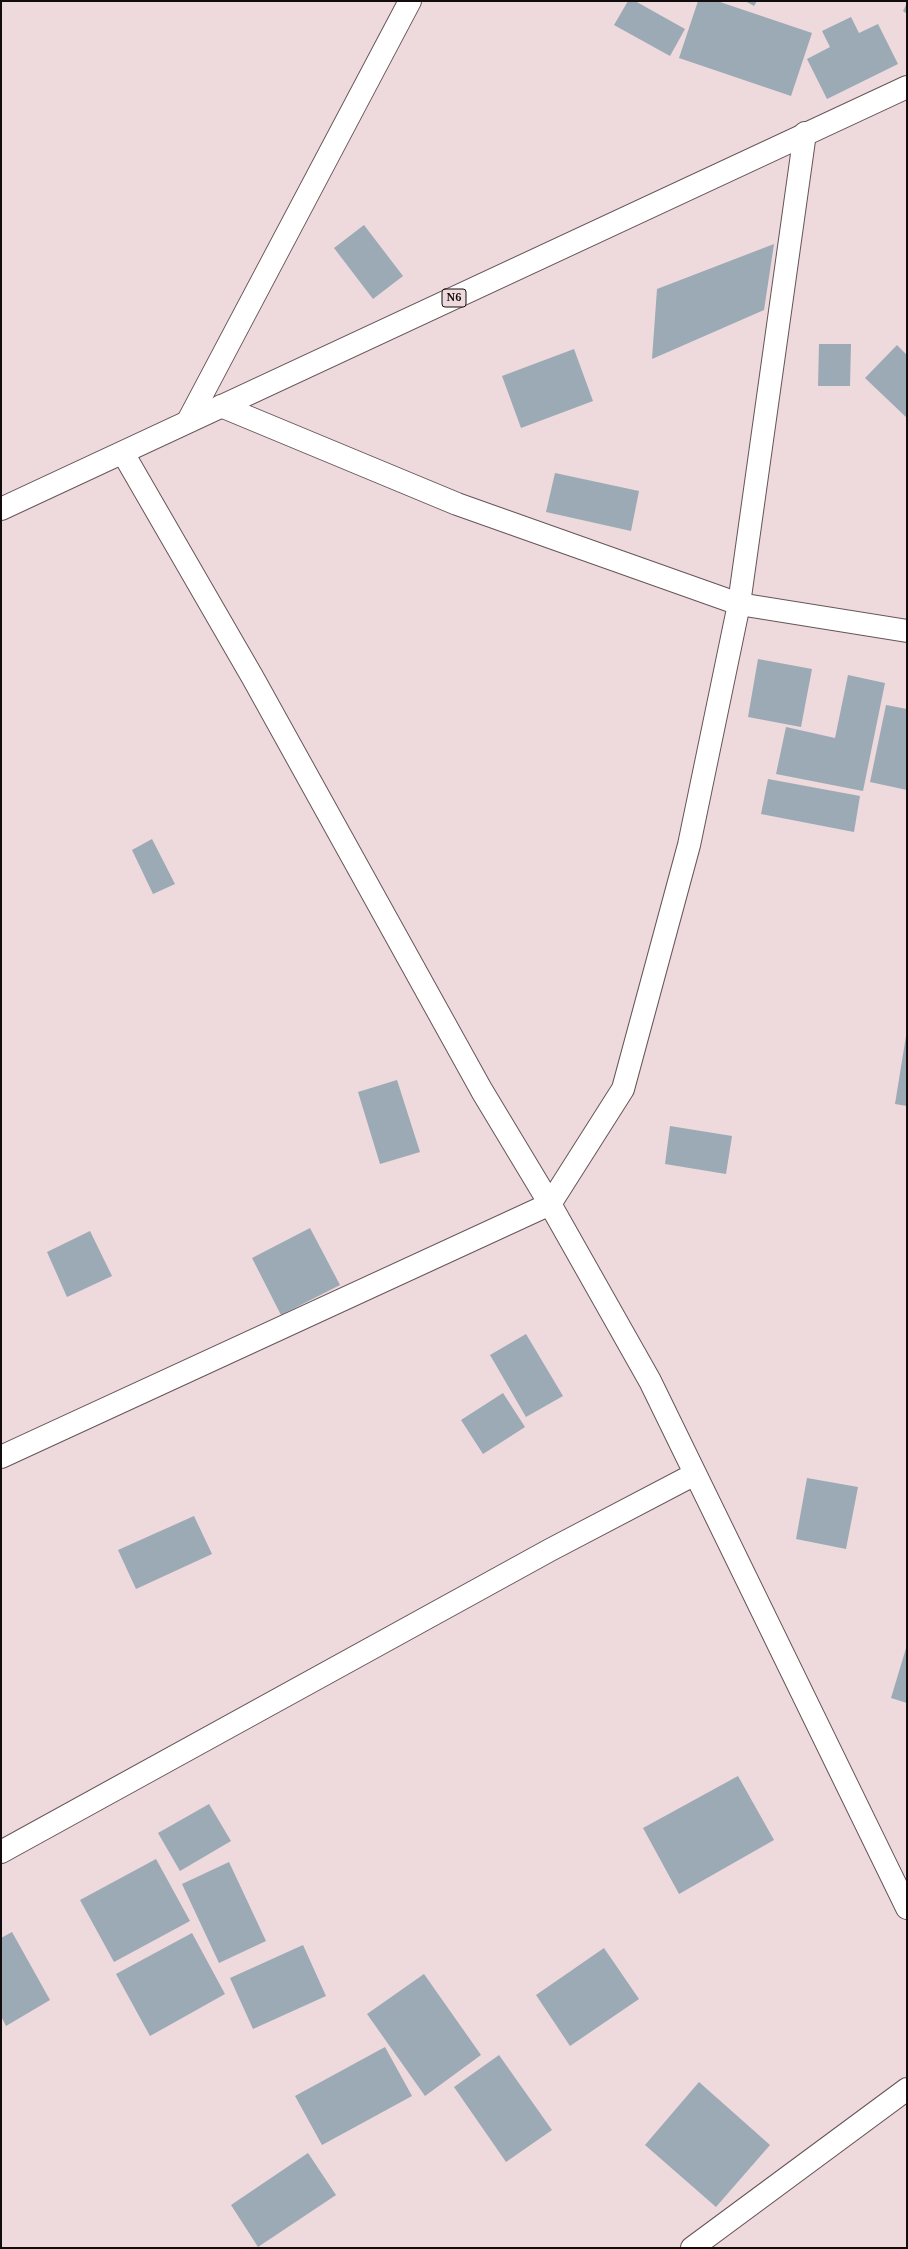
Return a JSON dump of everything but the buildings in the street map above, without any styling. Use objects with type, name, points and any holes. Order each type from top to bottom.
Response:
[{"type":"main road","points":[[188,421],[410,1]]},
{"type":"main road","name":"N6","points":[[1,509],[805,133],[907,87]]},
{"type":"main road","points":[[1,1457],[550,1204],[623,1089],[689,845],[739,604],[805,133]]},
{"type":"main road","points":[[221,406],[457,504],[739,604],[907,632]]},
{"type":"main road","points":[[123,453],[253,678],[482,1091],[550,1204],[650,1381],[907,1908]]},
{"type":"main road","points":[[1,1852],[543,1554],[695,1474]]},
{"type":"main road","points":[[692,2248],[907,2089]]}]
